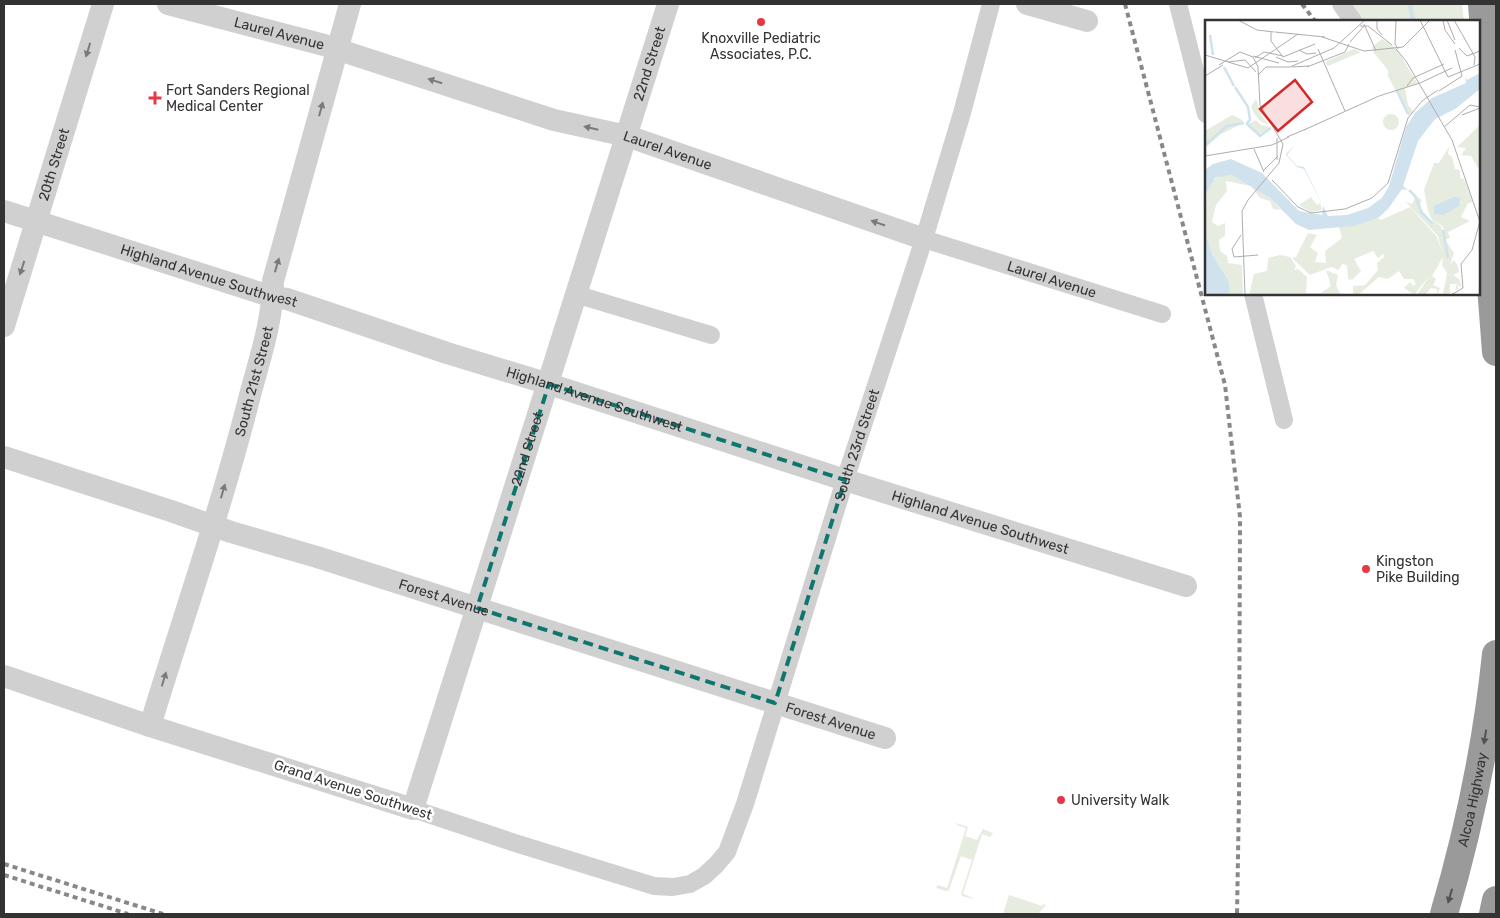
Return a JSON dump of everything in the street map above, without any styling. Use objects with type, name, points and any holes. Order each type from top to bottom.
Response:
[{"type":"highway","points":[[1482,4],[1491,157],[1491,286],[1496,352]]},
{"type":"highway","name":"Alcoa Highway","points":[[1444,914],[1461,858],[1480,769],[1496,654]]},
{"type":"highway","points":[[1493,914],[1496,900]]},
{"type":"street","name":"20th Street","points":[[4,326],[102,4]]},
{"type":"street","name":"Laurel Avenue","points":[[168,4],[337,50],[554,120],[626,136],[924,239],[1162,314]]},
{"type":"street","name":"South 21st Street","points":[[150,726],[244,416],[270,317],[273,281],[350,4]]},
{"type":"street","name":"22nd Street","points":[[414,809],[668,4]]},
{"type":"street","name":"South 23rd Street","points":[[704,876],[727,852],[733,838],[845,480],[924,239],[962,114],[991,4]]},
{"type":"street","points":[[1027,4],[1087,20]]},
{"type":"street","points":[[1178,4],[1205,110]]},
{"type":"street","points":[[1341,4],[1352,20]]},
{"type":"street","points":[[1480,168],[1496,183]]},
{"type":"street","name":"Highland Avenue Southwest","points":[[4,211],[273,297],[287,299],[447,353],[845,480],[1186,586]]},
{"type":"street","points":[[575,294],[711,336]]},
{"type":"street","points":[[1254,300],[1284,420]]},
{"type":"street","name":"Forest Avenue","points":[[4,457],[212,526],[317,556],[885,738]]},
{"type":"street","name":"Grand Avenue Southwest","points":[[4,676],[150,726],[654,886],[681,886],[690,884],[704,876]]},
{"type":"highlighted area","points":[[549,384],[845,480],[775,703],[477,608]]},
{"type":"shaded area","points":[[1349,4],[1462,4],[1464,20],[1358,20]]},
{"type":"shaded area","points":[[956,823],[968,827],[965,836],[977,840],[983,829],[993,833],[990,837],[982,834],[963,894],[973,899],[961,894],[972,860],[961,856],[949,890],[936,888],[938,885],[947,888],[966,828]]},
{"type":"shaded area","points":[[1009,895],[1042,906],[1043,904],[1046,905],[1038,914],[1003,914]]},
{"type":"waterway","points":[[1410,4],[1413,20]]},
{"type":"railway","points":[[1125,4],[1225,385],[1240,517],[1237,914]]},
{"type":"railway","points":[[1302,4],[1314,20]]},
{"type":"railway","points":[[1480,208],[1496,225]]},
{"type":"railway","points":[[4,864],[163,914]]},
{"type":"railway","points":[[4,875],[128,914]]},
{"type":"place","name":"Knoxville Pediatric Associates, P.C.","points":[[761,22]]},
{"type":"place","name":"Fort Sanders Regional Medical Center","points":[[155,98]]},
{"type":"place","name":"Kingston Pike Building","points":[[1366,569]]},
{"type":"place","name":"University Walk","points":[[1061,800]]}]
